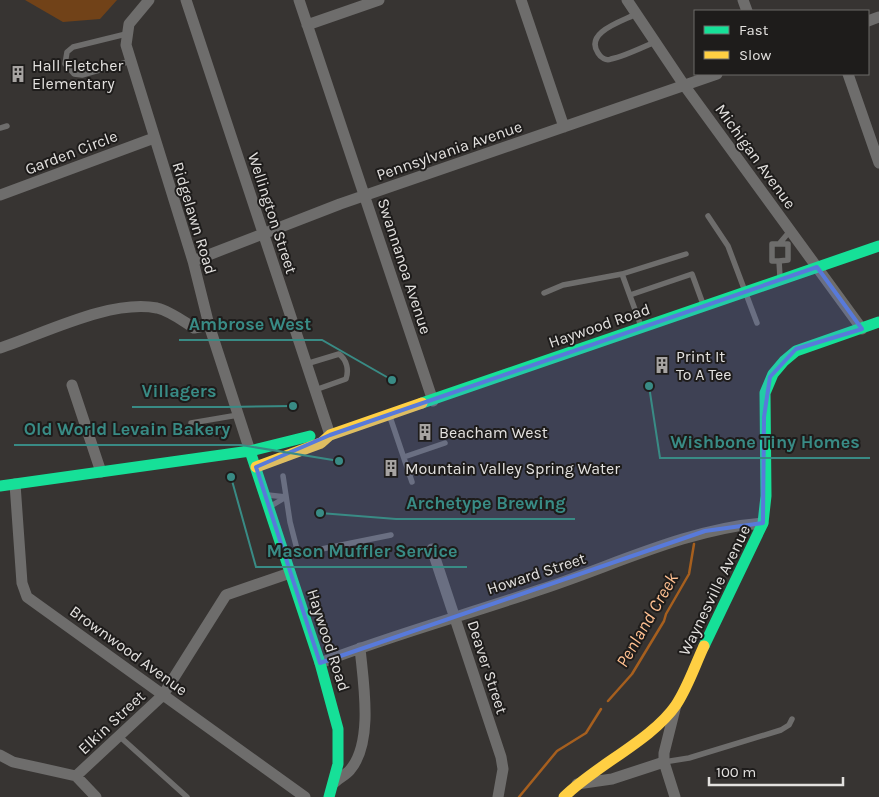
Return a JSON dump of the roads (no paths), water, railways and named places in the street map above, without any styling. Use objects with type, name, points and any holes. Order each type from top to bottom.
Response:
[{"type":"main road","name":"Haywood Road","points":[[329,797],[338,764],[338,729],[320,663],[250,451],[317,435],[330,435],[879,246]]},
{"type":"main road","name":"Waynesville Avenue","points":[[564,797],[577,784],[648,734],[676,706],[763,523],[766,496],[765,393],[770,377],[778,365],[796,349],[879,322]]},
{"type":"main road","name":"Haywood Road","points":[[256,467],[321,443],[330,435]]},
{"type":"main road","points":[[0,486],[250,451]]},
{"type":"street","points":[[126,34],[135,15],[150,0]]},
{"type":"street","name":"Wellington Street","points":[[186,0],[330,435]]},
{"type":"street","name":"Swannanoa Avenue","points":[[299,0],[432,401]]},
{"type":"street","points":[[306,25],[379,0]]},
{"type":"street","points":[[521,0],[564,127]]},
{"type":"street","name":"Michigan Avenue","points":[[627,0],[684,85],[862,329]]},
{"type":"street","name":"Ridgelawn Road","points":[[126,34],[126,46],[193,261],[209,325],[250,451]]},
{"type":"street","name":"Pennsylvania Avenue","points":[[193,261],[365,196],[714,75]]},
{"type":"street","points":[[848,75],[879,164]]},
{"type":"street","name":"Garden Circle","points":[[0,195],[154,138]]},
{"type":"street","points":[[0,348],[103,311],[123,307],[159,309],[194,328],[209,325]]},
{"type":"street","points":[[72,385],[101,472]]},
{"type":"street","name":"Brownwood Avenue","points":[[15,484],[22,583],[28,597],[305,797]]},
{"type":"street","name":"Howard Street","points":[[320,663],[455,616],[538,591],[705,531],[763,523]]},
{"type":"street","name":"Deaver Street","points":[[432,549],[501,757],[503,769],[498,797]]},
{"type":"street","name":"Elkin Street","points":[[76,776],[163,695],[226,595],[290,572]]},
{"type":"street","points":[[334,782],[350,770],[358,758],[364,729],[364,696],[360,648]]},
{"type":"street","points":[[675,797],[664,762],[664,752],[676,706]]},
{"type":"street","points":[[0,755],[13,762],[76,776],[96,797]]},
{"type":"street","points":[[577,784],[612,779],[664,762]]},
{"type":"lane","points":[[636,14],[601,33],[595,45],[596,52],[605,60],[611,59],[655,42]]},
{"type":"lane","points":[[126,34],[73,47],[67,52],[65,64],[74,74],[82,75],[131,61]]},
{"type":"lane","points":[[0,128],[7,126]]},
{"type":"lane","points":[[708,216],[728,246],[757,323]]},
{"type":"lane","points":[[779,244],[790,232]]},
{"type":"lane","points":[[772,244],[788,244],[788,260],[779,261],[772,260],[772,244]]},
{"type":"lane","points":[[544,293],[564,285],[622,274],[686,254]]},
{"type":"lane","points":[[779,261],[781,279]]},
{"type":"lane","points":[[622,274],[642,328]]},
{"type":"lane","points":[[630,295],[692,274],[703,306]]},
{"type":"lane","points":[[306,364],[339,354],[344,358],[348,372],[346,380],[315,390]]},
{"type":"lane","points":[[191,423],[238,415]]},
{"type":"lane","points":[[389,415],[412,482]]},
{"type":"lane","points":[[404,457],[445,443]]},
{"type":"lane","points":[[283,476],[290,522],[298,553]]},
{"type":"lane","points":[[265,495],[286,497]]},
{"type":"lane","points":[[269,508],[286,497]]},
{"type":"lane","points":[[285,557],[390,535]]},
{"type":"lane","points":[[664,762],[689,758],[781,730],[789,725],[792,718]]},
{"type":"lane","points":[[118,736],[187,797]]},
{"type":"waterway","name":"Penland Creek","points":[[608,701],[632,674],[664,621],[666,614],[689,574],[694,544]]},
{"type":"waterway","name":"Penland Creek","points":[[519,797],[557,751],[586,733],[601,709]]},
{"type":"place","name":"Hall Fletcher Elementary","points":[[18,74]]},
{"type":"place","name":"Print It To A Tee","points":[[662,365]]},
{"type":"place","name":"Ambrose West","points":[[392,380]]},
{"type":"place","name":"Wishbone Tiny Homes","points":[[649,386]]},
{"type":"place","name":"Villagers","points":[[293,406]]},
{"type":"place","name":"Beacham West","points":[[425,432]]},
{"type":"place","name":"Old World Levain Bakery","points":[[339,461]]},
{"type":"place","name":"Mountain Valley Spring Water","points":[[391,468]]},
{"type":"place","name":"Mason Muffler Service","points":[[231,477]]},
{"type":"place","name":"Archetype Brewing","points":[[320,513]]}]
